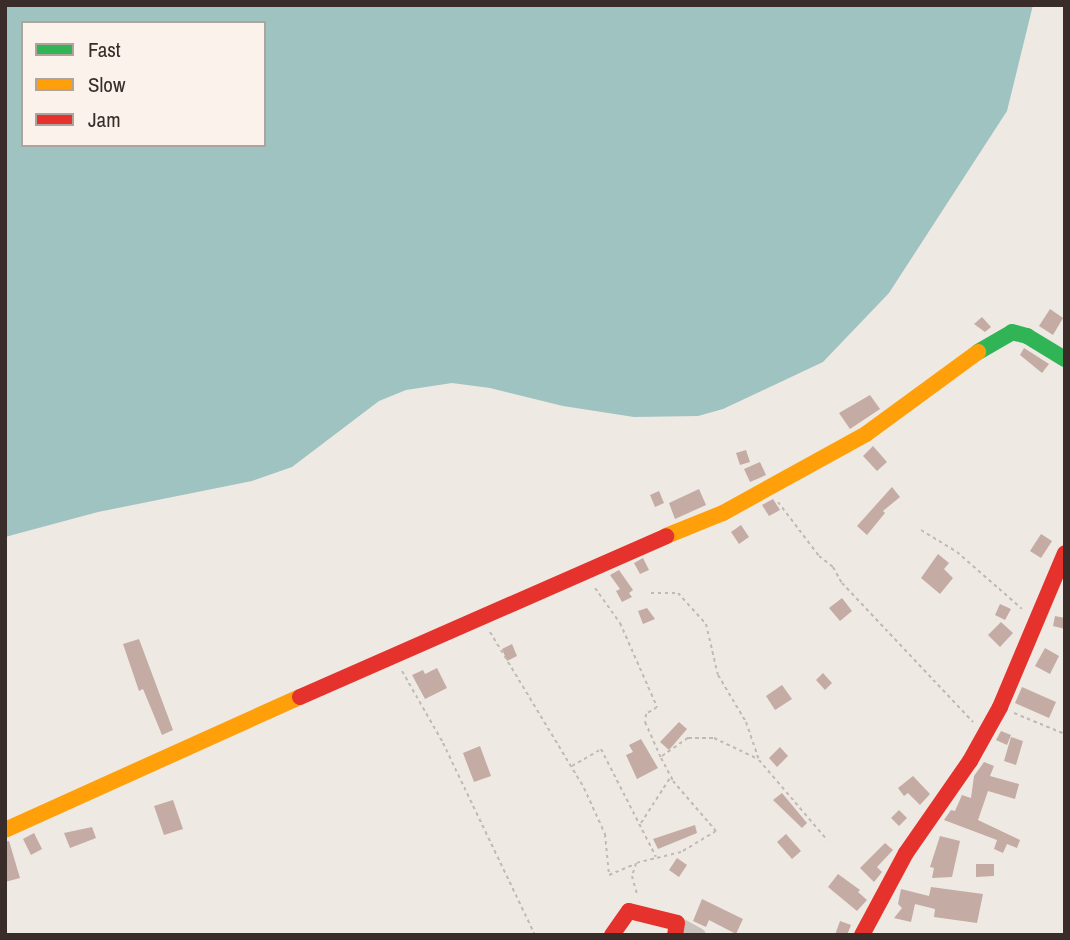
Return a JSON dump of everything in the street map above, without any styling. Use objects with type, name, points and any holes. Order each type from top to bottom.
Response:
[{"type":"street","points":[[5,830],[249,719],[482,620],[640,546],[674,534],[769,490],[866,434],[997,338],[1012,332],[1027,336],[1065,359]]},
{"type":"street","points":[[862,935],[906,853],[970,761],[1000,708],[1065,553]]},
{"type":"street","points":[[612,935],[629,911],[699,935]]},
{"type":"path","points":[[769,490],[789,520],[819,556],[833,567],[842,583],[985,734]]},
{"type":"path","points":[[921,530],[957,552],[1036,622]]},
{"type":"path","points":[[482,620],[572,767],[605,835],[609,875],[636,863],[681,852],[716,831],[671,777],[660,758],[645,722],[646,714],[657,706],[620,623],[585,574]]},
{"type":"path","points":[[651,593],[678,593],[706,624],[718,675],[746,722],[759,760],[827,840]]},
{"type":"path","points":[[394,658],[443,743],[535,935]]},
{"type":"path","points":[[1000,708],[1065,734]]},
{"type":"path","points":[[660,758],[688,738],[713,738],[759,760]]},
{"type":"path","points":[[572,767],[601,749],[657,858]]},
{"type":"path","points":[[640,825],[671,777]]},
{"type":"path","points":[[629,911],[637,898],[632,876],[636,863]]},
{"type":"water","points":[[5,5],[1033,5],[1007,111],[889,293],[823,362],[723,409],[698,416],[634,417],[563,406],[490,388],[452,383],[406,390],[379,401],[292,467],[252,481],[98,512],[5,537]]},
{"type":"building","points":[[1050,309],[1063,318],[1053,335],[1039,326]]},
{"type":"building","points":[[982,317],[991,327],[985,332],[974,324]]},
{"type":"building","points":[[1024,348],[1049,364],[1042,373],[1020,355]]},
{"type":"building","points":[[870,395],[880,409],[850,429],[839,413]]},
{"type":"building","points":[[873,446],[887,462],[877,471],[863,456]]},
{"type":"building","points":[[746,450],[750,462],[740,465],[736,453]]},
{"type":"building","points":[[760,462],[766,475],[750,482],[744,469]]},
{"type":"building","points":[[892,487],[900,497],[883,511],[885,513],[867,535],[857,526]]},
{"type":"building","points":[[699,489],[706,505],[675,519],[669,503]]},
{"type":"building","points":[[659,491],[664,503],[655,507],[650,495]]},
{"type":"building","points":[[773,499],[780,510],[769,516],[762,505]]},
{"type":"building","points":[[741,525],[749,537],[739,544],[731,532]]},
{"type":"building","points":[[1041,534],[1052,541],[1041,558],[1030,551]]},
{"type":"building","points":[[938,554],[949,563],[944,569],[953,578],[940,594],[921,578]]},
{"type":"building","points":[[643,558],[649,570],[640,574],[634,563]]},
{"type":"building","points":[[619,570],[633,590],[629,593],[632,597],[622,602],[616,591],[620,589],[610,575]]},
{"type":"building","points":[[842,598],[852,611],[840,621],[829,608]]},
{"type":"building","points":[[1000,604],[1011,609],[1005,620],[995,615]]},
{"type":"building","points":[[647,608],[655,619],[643,624],[638,611]]},
{"type":"building","points":[[1055,616],[1065,618],[1065,629],[1053,626]]},
{"type":"building","points":[[1001,622],[1013,633],[1000,647],[988,635]]},
{"type":"building","points":[[139,639],[173,730],[162,735],[143,689],[139,691],[123,644]]},
{"type":"building","points":[[512,644],[517,656],[507,661],[502,649]]},
{"type":"building","points":[[1045,648],[1059,656],[1050,674],[1035,666]]},
{"type":"building","points":[[437,668],[447,688],[425,699],[412,675],[423,670],[425,674]]},
{"type":"building","points":[[823,673],[832,683],[825,690],[816,680]]},
{"type":"building","points":[[782,685],[792,699],[775,710],[766,696]]},
{"type":"building","points":[[1022,687],[1056,702],[1049,718],[1015,703]]},
{"type":"building","points":[[679,722],[687,729],[669,750],[660,742]]},
{"type":"building","points":[[1001,731],[1011,735],[1007,745],[996,740]]},
{"type":"building","points":[[1011,737],[1023,741],[1016,765],[1004,761]]},
{"type":"building","points":[[641,739],[658,768],[637,779],[626,755],[633,752],[629,745]]},
{"type":"building","points":[[480,746],[491,776],[474,782],[463,753]]},
{"type":"building","points":[[780,747],[788,756],[777,767],[769,758]]},
{"type":"building","points":[[984,762],[994,766],[990,776],[1019,784],[1015,799],[988,791],[978,820],[1020,840],[1017,848],[1007,844],[1003,853],[994,849],[997,840],[944,820],[951,810],[955,811],[962,795],[971,798],[974,776]]},
{"type":"building","points":[[913,776],[930,794],[920,805],[908,793],[904,796],[898,788]]},
{"type":"building","points":[[782,793],[807,823],[802,828],[773,800]]},
{"type":"building","points":[[173,800],[183,829],[164,835],[154,806]]},
{"type":"building","points":[[899,810],[907,818],[899,826],[891,818]]},
{"type":"building","points":[[695,825],[697,833],[658,849],[653,839]]},
{"type":"building","points":[[92,827],[96,838],[70,848],[64,833]]},
{"type":"building","points":[[34,833],[42,849],[31,855],[23,839]]},
{"type":"building","points":[[786,834],[801,851],[792,859],[777,842]]},
{"type":"building","points":[[940,836],[960,841],[952,877],[932,878],[934,868],[930,867]]},
{"type":"building","points":[[9,841],[20,878],[5,882],[5,842]]},
{"type":"building","points":[[885,843],[893,850],[877,867],[882,872],[874,882],[860,868]]},
{"type":"building","points":[[677,858],[687,865],[679,877],[669,870]]},
{"type":"building","points":[[976,864],[994,864],[994,876],[976,877]]},
{"type":"building","points":[[838,874],[860,890],[858,892],[867,900],[857,911],[828,887]]},
{"type":"building","points":[[931,887],[983,894],[977,923],[934,917],[935,909],[915,904],[911,922],[894,918],[902,908],[898,904],[901,889],[929,896]]},
{"type":"building","points":[[702,899],[743,919],[736,934],[709,920],[706,927],[693,921]]},
{"type":"building","points":[[840,921],[851,925],[847,935],[835,935]]},
{"type":"traffic: fast","points":[[978,352],[1012,332],[1027,336],[1065,359]]},
{"type":"traffic: slow","points":[[666,536],[723,513],[866,434],[978,352]]},
{"type":"traffic: slow","points":[[5,830],[300,697]]},
{"type":"traffic: jam","points":[[300,697],[666,536]]},
{"type":"traffic: jam","points":[[862,935],[906,853],[970,761],[1000,707],[1065,553]]},
{"type":"traffic: jam","points":[[612,935],[629,911],[677,923],[675,935]]}]
